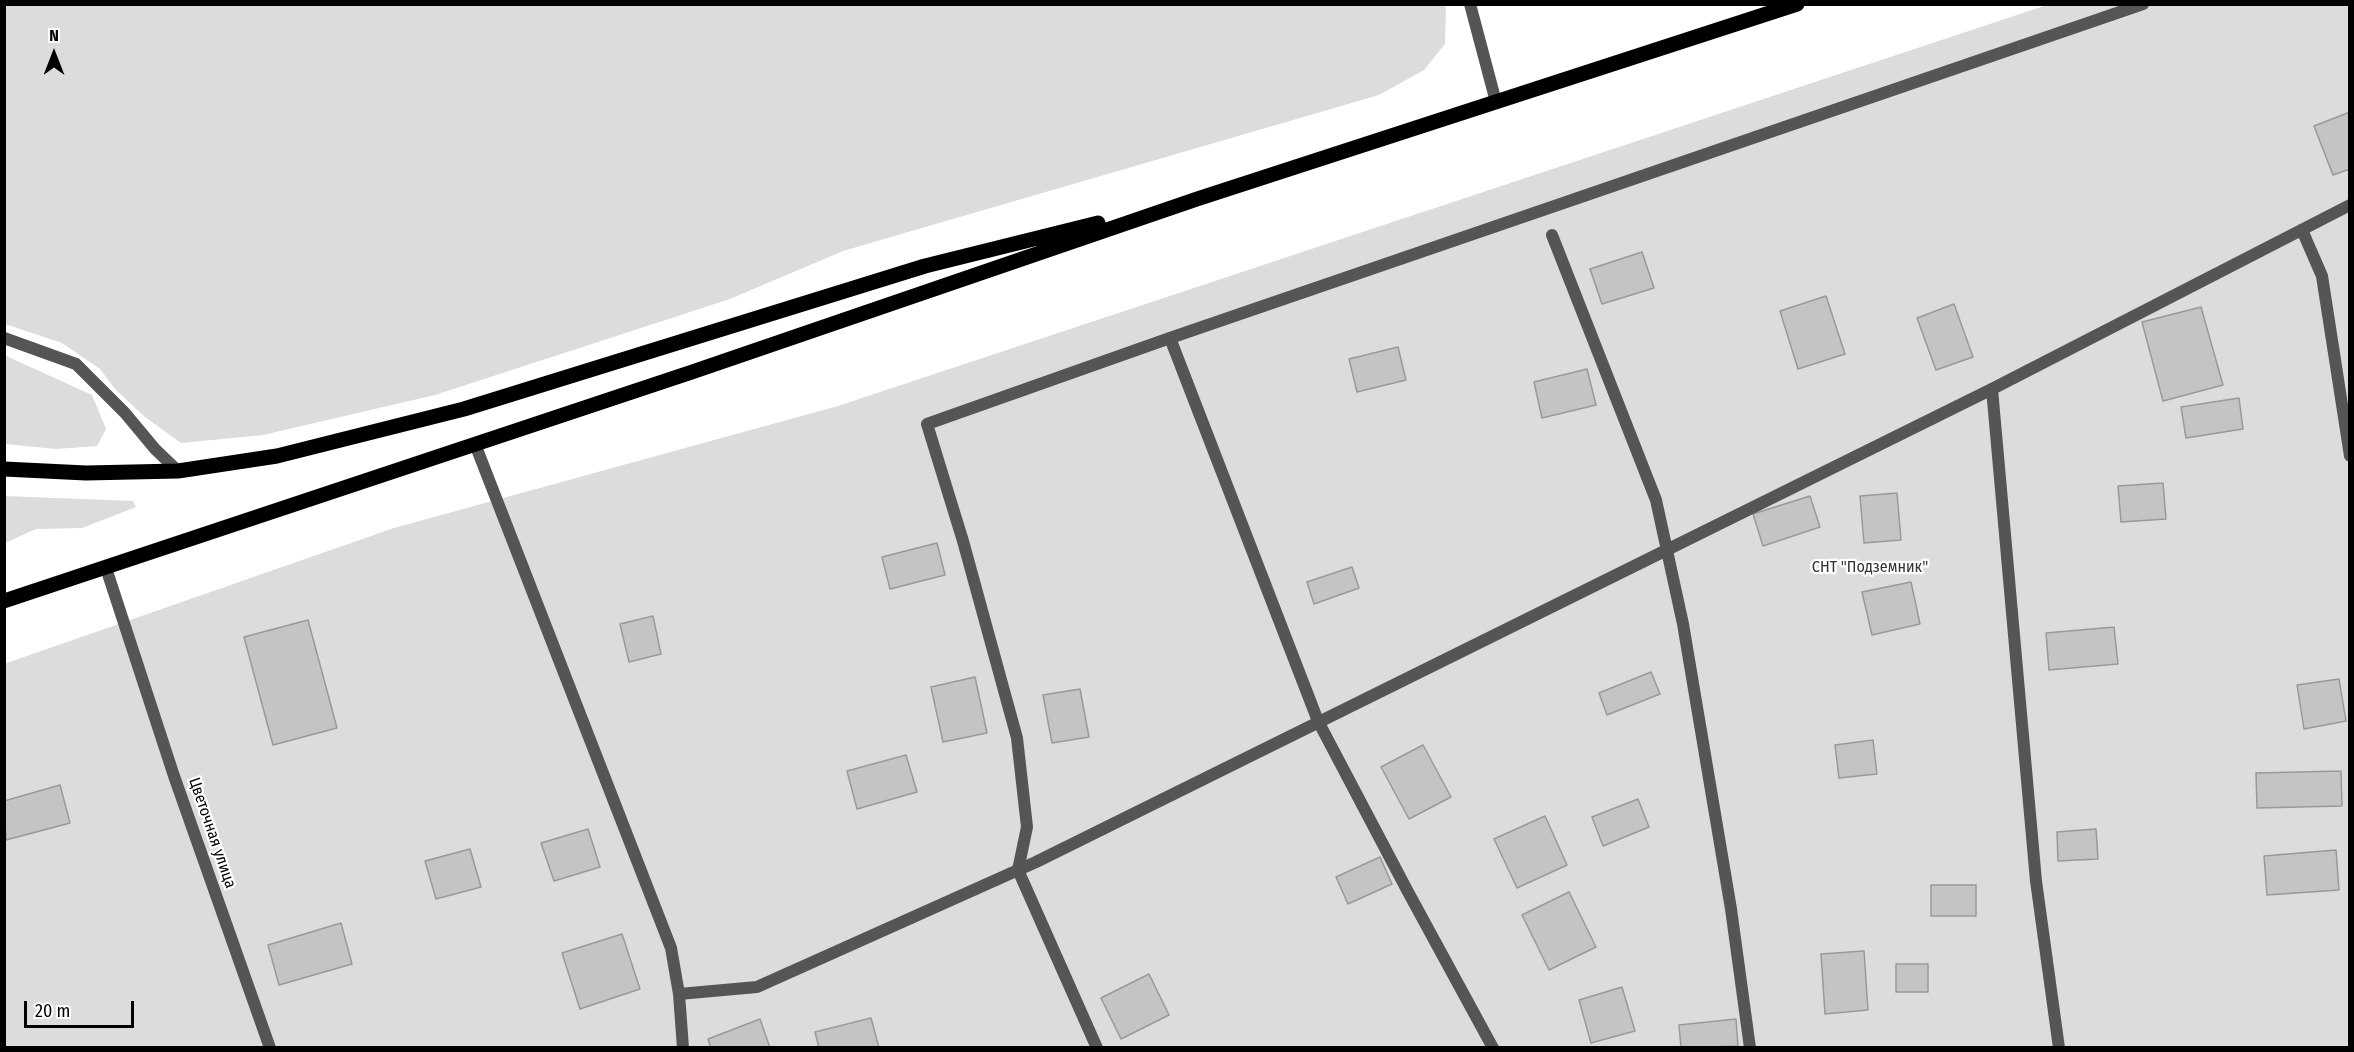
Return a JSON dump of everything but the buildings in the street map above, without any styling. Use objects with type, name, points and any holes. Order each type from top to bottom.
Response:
[{"type":"main road","points":[[4,601],[1197,199],[1797,4]]},
{"type":"main road","points":[[4,469],[86,473],[178,471],[276,456],[464,409],[925,266],[1197,199]]},
{"type":"street","points":[[1470,4],[1496,102]]},
{"type":"street","points":[[1097,1047],[1018,870],[1027,827],[1017,738],[963,541],[927,424],[1170,338],[2143,4]]},
{"type":"street","points":[[679,994],[757,987],[1018,870],[1992,389],[2349,205]]},
{"type":"street","points":[[2302,230],[2322,276],[2349,456]]},
{"type":"street","points":[[1552,235],[1656,500],[1683,624],[1731,909],[1750,1047]]},
{"type":"street","points":[[4,338],[76,364],[125,413],[154,449],[178,471]]},
{"type":"street","points":[[1170,338],[1318,721],[1493,1047]]},
{"type":"street","points":[[1992,389],[2034,869],[2059,1047]]},
{"type":"street","points":[[475,444],[671,948],[679,994],[683,1047]]},
{"type":"street","name":"Цветочная улица","points":[[106,568],[174,776],[270,1047]]},
{"type":"green space","points":[[1446,4],[1445,44],[1424,70],[1379,95],[843,251],[730,299],[435,395],[263,435],[181,443],[145,417],[115,389],[100,369],[62,343],[5,324],[4,5]]},
{"type":"green space","name":"СНТ \"Подземник\"","points":[[2047,5],[2349,5],[2349,1047],[5,1047],[4,664],[394,528],[838,406]]},
{"type":"green space","points":[[4,355],[92,395],[106,429],[97,446],[56,449],[5,444]]},
{"type":"green space","points":[[5,496],[133,501],[136,507],[82,528],[36,529],[5,543]]}]
